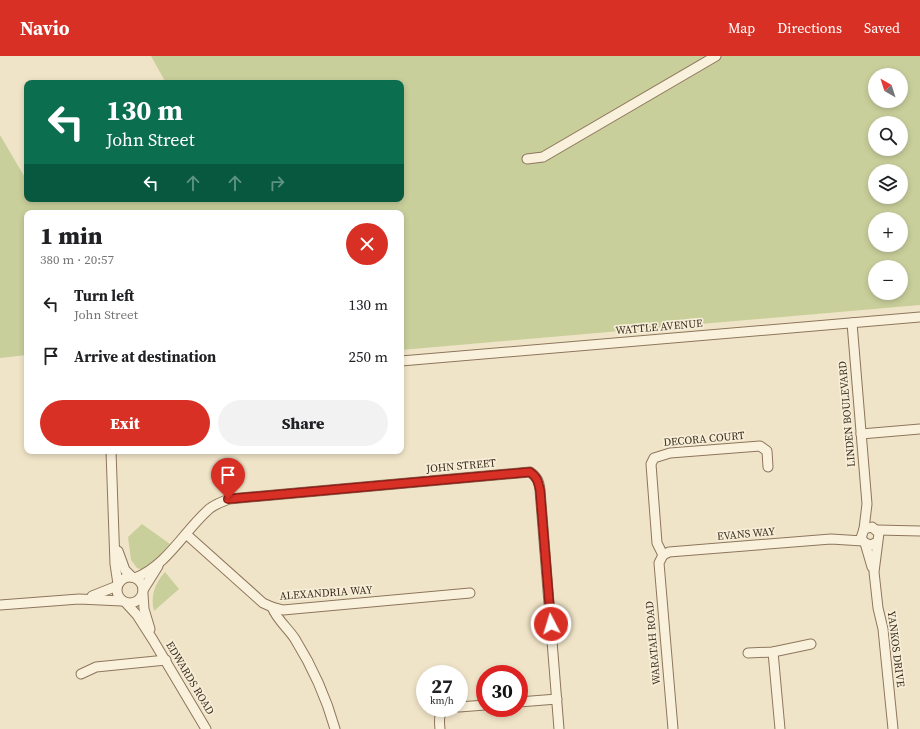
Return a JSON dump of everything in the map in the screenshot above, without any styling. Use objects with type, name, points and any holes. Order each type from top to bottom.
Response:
[{"type":"street","points":[[527,159],[543,156],[716,56]]},
{"type":"street","name":"WATTLE AVENUE","points":[[404,361],[920,317]]},
{"type":"street","name":"LINDEN BOULEVARD","points":[[852,323],[867,504]]},
{"type":"street","points":[[861,434],[920,429]]},
{"type":"street","name":"DECORA COURT","points":[[663,555],[657,543],[651,464],[654,458],[670,453],[760,446],[767,450],[768,467]]},
{"type":"street","points":[[111,454],[115,564],[118,585],[117,594],[124,602]]},
{"type":"street","name":"JOHN STREET","points":[[134,578],[147,573],[160,563],[208,509],[228,499],[530,472],[535,476],[540,490],[559,729]]},
{"type":"street","name":"YANKOS DRIVE","points":[[867,504],[877,535],[874,572]]},
{"type":"street","name":"YANKOS DRIVE","points":[[867,504],[863,536],[874,572],[878,608],[883,629],[892,729]]},
{"type":"street","points":[[869,527],[877,535],[871,545],[863,536],[869,527]]},
{"type":"street","points":[[877,535],[920,531]]},
{"type":"street","name":"ALEXANDRIA WAY","points":[[186,534],[263,603],[283,610],[470,593]]},
{"type":"street","name":"EVANS WAY","points":[[663,555],[669,552],[863,536]]},
{"type":"street","points":[[0,605],[79,599],[134,603],[143,592],[141,583],[125,570],[115,544]]},
{"type":"street","name":"WARATAH ROAD","points":[[663,555],[659,564],[673,729]]},
{"type":"street","name":"JOHN STREET","points":[[143,592],[160,563]]},
{"type":"street","points":[[79,599],[101,594],[118,585],[124,578],[134,578]]},
{"type":"street","name":"EDWARDS ROAD","points":[[143,592],[144,609],[153,640]]},
{"type":"street","name":"EDWARDS ROAD","points":[[124,602],[137,615],[166,660],[206,729]]},
{"type":"street","points":[[272,607],[274,614],[294,637],[308,660],[323,692],[335,729]]},
{"type":"street","points":[[748,653],[773,652],[811,644]]},
{"type":"street","points":[[773,652],[780,729]]},
{"type":"street","points":[[81,674],[96,667],[166,660]]},
{"type":"street","points":[[528,701],[557,699]]},
{"type":"street","points":[[439,717],[440,729]]},
{"type":"green space","points":[[151,56],[920,56],[920,305],[404,350],[404,210],[24,210],[24,355],[0,358],[0,135],[24,176],[24,202],[404,202],[404,80],[164,80]]},
{"type":"green space","points":[[142,524],[170,544],[152,565],[143,570],[137,568],[131,560],[128,537]]},
{"type":"green space","points":[[165,572],[179,589],[154,611],[154,590],[158,581]]},
{"type":"route","points":[[228,499],[530,472],[535,476],[540,490],[551,624]]}]
